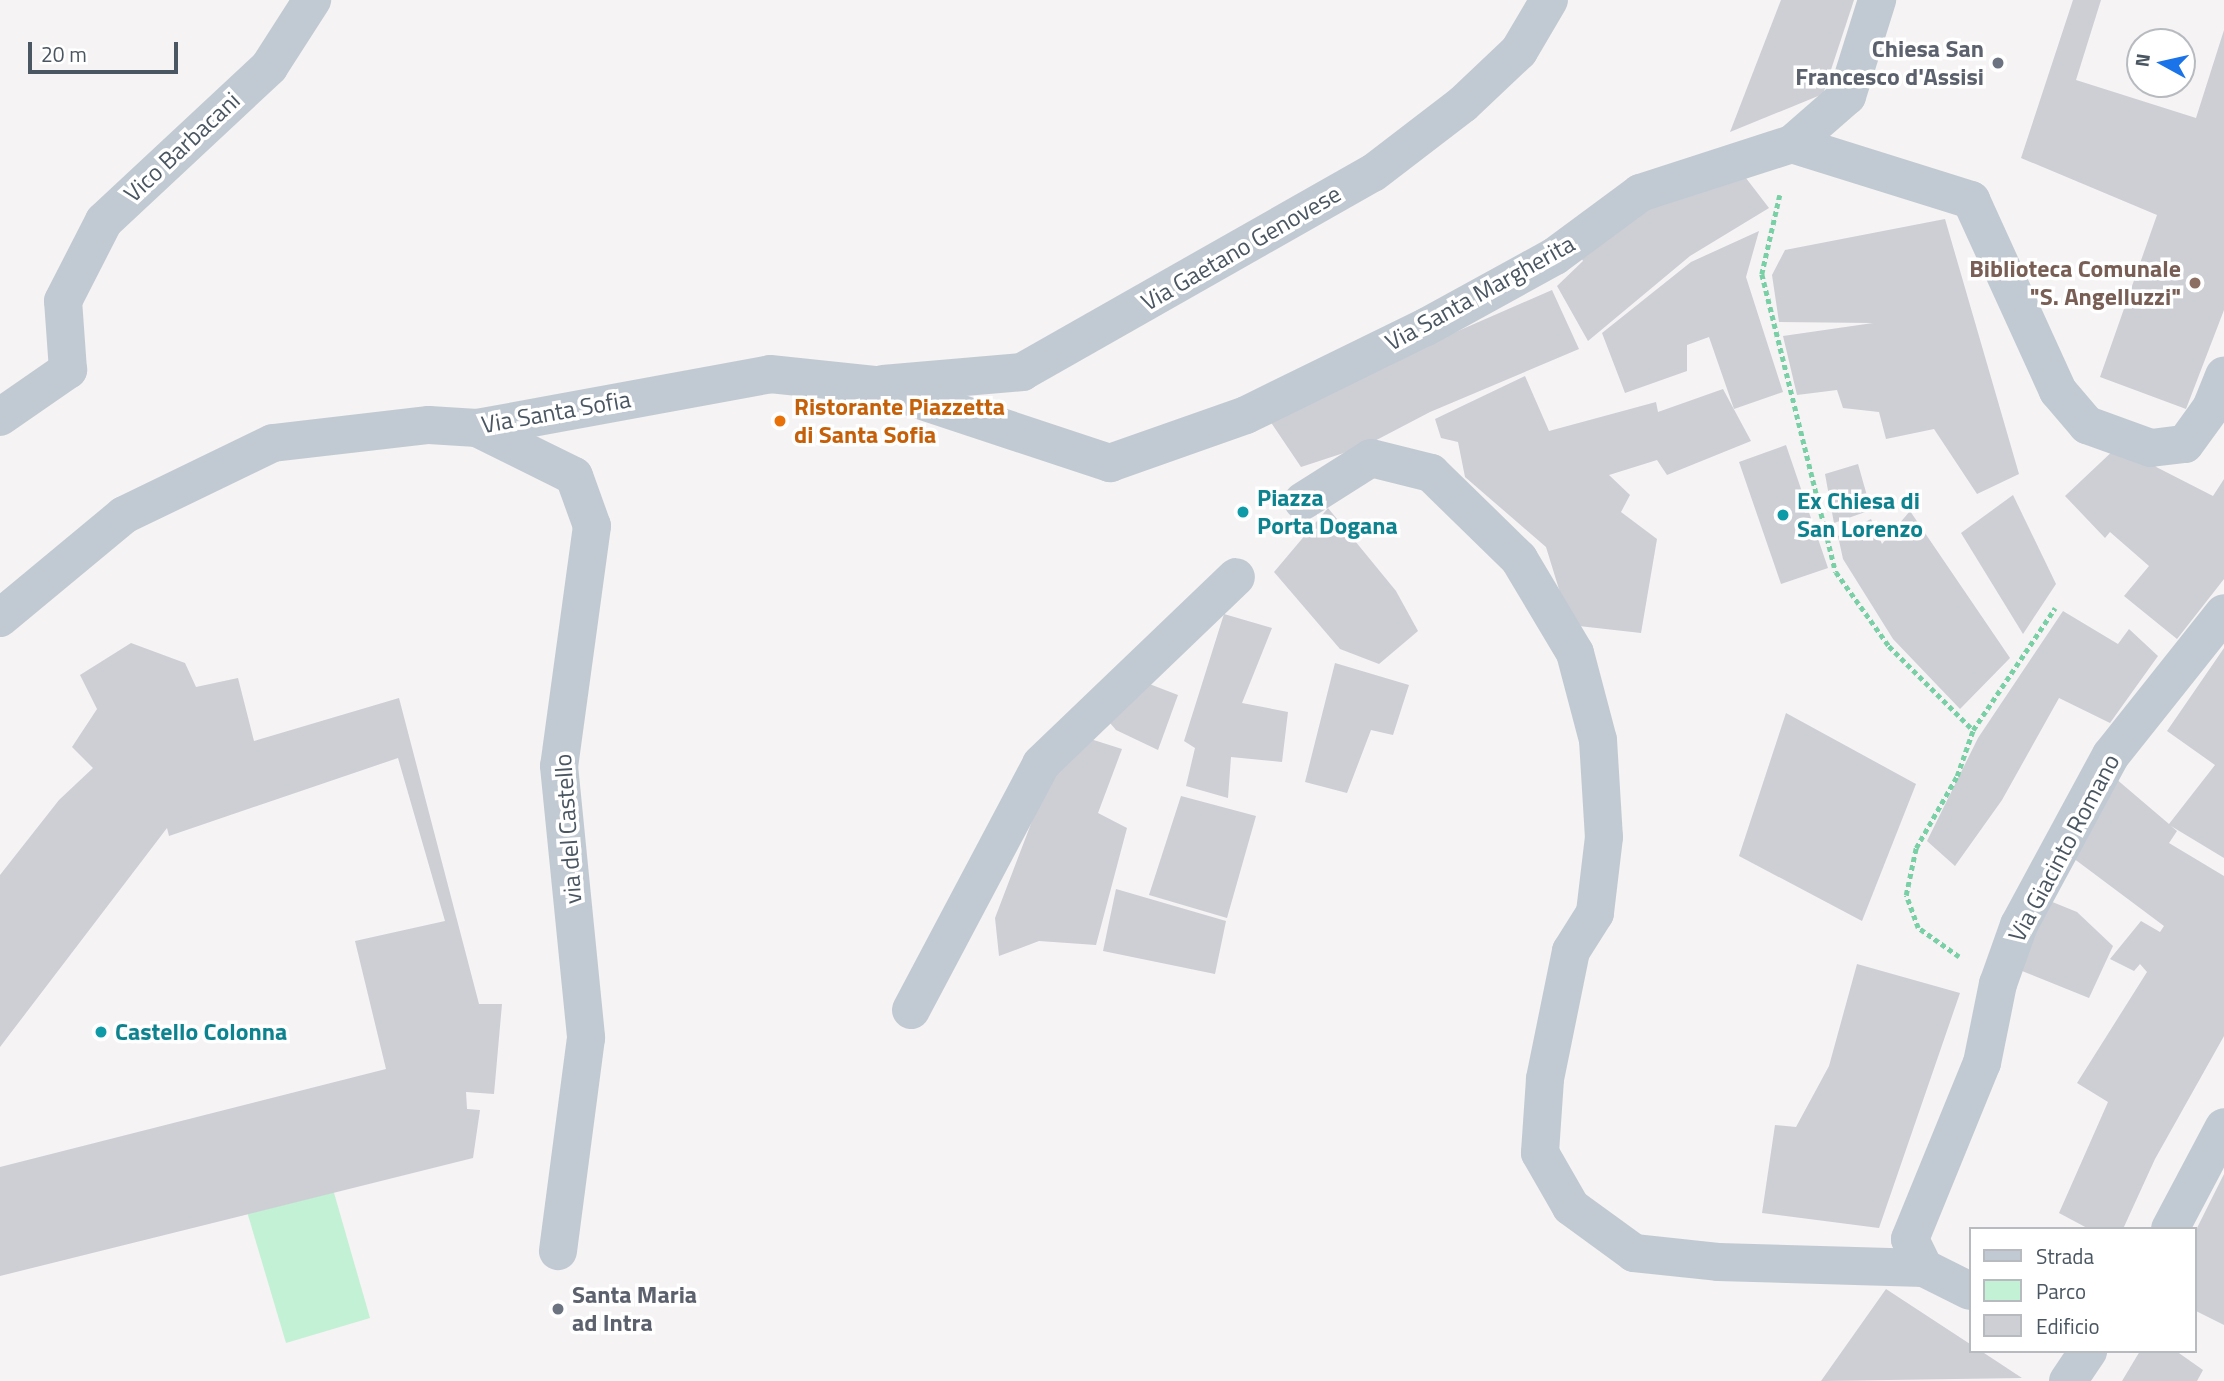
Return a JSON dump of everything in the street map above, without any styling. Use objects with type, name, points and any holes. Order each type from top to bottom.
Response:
[{"type":"street","name":"Vico Barbacani","points":[[0,417],[68,370],[63,301],[104,221],[269,67],[312,0]]},
{"type":"street","name":"Via Gaetano Genovese","points":[[874,385],[1022,372],[1152,300],[1373,173],[1463,104],[1519,51],[1549,0]]},
{"type":"street","points":[[1792,144],[1847,96],[1877,0]]},
{"type":"street","points":[[1792,144],[1971,201],[2059,391],[2087,425],[2151,448],[2185,444],[2211,408],[2224,376]]},
{"type":"street","name":"Via Santa Margherita","points":[[1110,463],[1246,415],[1426,327],[1555,256],[1640,193],[1792,144]]},
{"type":"street","name":"Via Santa Sofia","points":[[0,618],[124,515],[273,443],[429,425],[477,428],[771,374],[874,385],[1110,463]]},
{"type":"street","name":"via del Castello","points":[[477,428],[574,476],[592,526],[559,766],[586,1038],[558,1251]]},
{"type":"street","points":[[1303,501],[1371,458],[1430,473],[1519,559],[1574,653],[1598,740],[1604,837],[1595,913],[1571,951],[1568,964],[1545,1079],[1540,1153],[1571,1207],[1634,1253],[1718,1262],[1924,1268],[1968,1290]]},
{"type":"street","points":[[911,1010],[1041,764],[1236,577]]},
{"type":"street","name":"Via Giacinto Romano","points":[[1924,1268],[1910,1239],[1982,1063],[1998,984],[2019,925],[2111,755],[2224,613]]},
{"type":"street","points":[[2171,1227],[2224,1127]]},
{"type":"street","points":[[2068,1381],[2087,1353]]},
{"type":"path","points":[[1792,144],[1762,274],[1836,572],[1889,646],[1973,730]]},
{"type":"path","points":[[1998,984],[1918,928],[1906,895],[1916,848],[1957,776],[1973,730],[2055,608]]},
{"type":"green space","points":[[324,1158],[370,1318],[286,1343],[240,1188]]},
{"type":"building","points":[[1781,0],[1854,0],[1823,94],[1730,132]]},
{"type":"building","points":[[2073,0],[2101,0],[2076,80],[2196,118],[2224,30],[2224,310],[2186,409],[2100,377],[2157,215],[2021,158]]},
{"type":"building","points":[[1739,169],[1769,208],[1690,256],[1588,341],[1557,286],[1583,261],[1576,248],[1642,200]]},
{"type":"building","points":[[1945,219],[2019,474],[1977,494],[1934,429],[1886,439],[1879,412],[1843,408],[1837,390],[1797,395],[1783,336],[1873,323],[1779,322],[1772,275],[1785,250]]},
{"type":"building","points":[[1759,231],[1746,277],[1783,392],[1734,409],[1709,337],[1687,345],[1687,371],[1625,393],[1602,333],[1691,262]]},
{"type":"building","points":[[1552,290],[1579,349],[1430,412],[1365,446],[1301,467],[1266,415]]},
{"type":"building","points":[[1525,376],[1549,431],[1656,402],[1658,412],[1723,389],[1751,441],[1667,475],[1657,460],[1609,475],[1630,495],[1621,512],[1657,539],[1641,633],[1570,625],[1546,547],[1465,477],[1458,442],[1441,438],[1435,419]]},
{"type":"building","name":"Ex Chiesa di San Lorenzo","points":[[1786,445],[1828,568],[1781,584],[1739,462]]},
{"type":"building","points":[[2117,447],[2213,496],[2224,479],[2224,579],[2177,639],[2124,596],[2149,566],[2110,532],[2105,538],[2065,496]]},
{"type":"building","points":[[1858,464],[1871,510],[1834,523],[1825,474]]},
{"type":"building","points":[[2013,495],[2056,584],[2023,634],[1961,533]]},
{"type":"building","points":[[1328,508],[1396,591],[1418,631],[1379,664],[1340,649],[1274,572]]},
{"type":"building","points":[[1910,511],[2010,658],[1960,709],[1893,639],[1843,559],[1838,536],[1871,519],[1882,544]]},
{"type":"building","points":[[2063,611],[2118,644],[2129,629],[2158,656],[2110,723],[2059,698],[2002,800],[1955,866],[1927,841],[1978,738]]},
{"type":"building","points":[[1224,614],[1272,628],[1242,703],[1288,712],[1282,762],[1231,757],[1228,798],[1186,786],[1195,748],[1184,741]]},
{"type":"building","points":[[131,643],[185,663],[196,687],[238,678],[254,741],[399,698],[479,1004],[502,1004],[494,1094],[466,1092],[467,1109],[480,1110],[473,1158],[0,1276],[0,1167],[386,1069],[355,941],[445,921],[398,758],[169,836],[167,828],[0,1047],[0,875],[59,800],[93,768],[72,747],[97,709],[80,675]]},
{"type":"building","points":[[2224,648],[2224,858],[2171,826],[2177,831],[2169,843],[2224,876],[2224,1036],[2155,1159],[2124,1227],[2085,1227],[2059,1213],[2108,1102],[2077,1083],[2147,972],[2140,964],[2134,971],[2110,959],[2141,921],[2160,932],[2164,926],[2061,849],[2115,778],[2169,824],[2215,765],[2167,731]]},
{"type":"building","points":[[1335,663],[1409,685],[1393,735],[1371,730],[1347,793],[1305,782]]},
{"type":"building","points":[[1139,680],[1178,695],[1158,750],[1116,730],[1104,716]]},
{"type":"building","points":[[1786,713],[1916,784],[1862,921],[1739,856]]},
{"type":"building","points":[[1081,736],[1122,749],[1098,813],[1127,828],[1096,945],[1039,941],[999,956],[995,918],[1055,761]]},
{"type":"building","points":[[1181,796],[1256,816],[1227,918],[1149,895]]},
{"type":"building","points":[[1116,889],[1226,921],[1215,974],[1103,951]]},
{"type":"building","points":[[2045,899],[2077,912],[2113,946],[2089,998],[2017,969]]},
{"type":"building","points":[[1857,964],[1960,993],[1879,1228],[1762,1213],[1775,1125],[1796,1127],[1829,1066]]},
{"type":"building","points":[[2224,1174],[2224,1325],[2196,1311],[2196,1230]]},
{"type":"building","points":[[1886,1289],[1968,1343],[1968,1353],[1984,1353],[2022,1378],[1821,1381]]},
{"type":"building","points":[[2139,1353],[2179,1353],[2203,1370],[2197,1381],[2122,1381]]},
{"type":"place","name":"Chiesa San Francesco d'Assisi","points":[[1998,63]]},
{"type":"place","name":"Biblioteca Comunale \"S. Angelluzzi\"","points":[[2195,283]]},
{"type":"place","name":"Ristorante Piazzetta di Santa Sofia","points":[[780,421]]},
{"type":"place","name":"Piazza Porta Dogana","points":[[1243,512]]},
{"type":"place","name":"Ex Chiesa di San Lorenzo","points":[[1783,515]]},
{"type":"place","name":"Castello Colonna","points":[[101,1032]]},
{"type":"place","name":"Santa Maria ad Intra","points":[[558,1309]]}]
